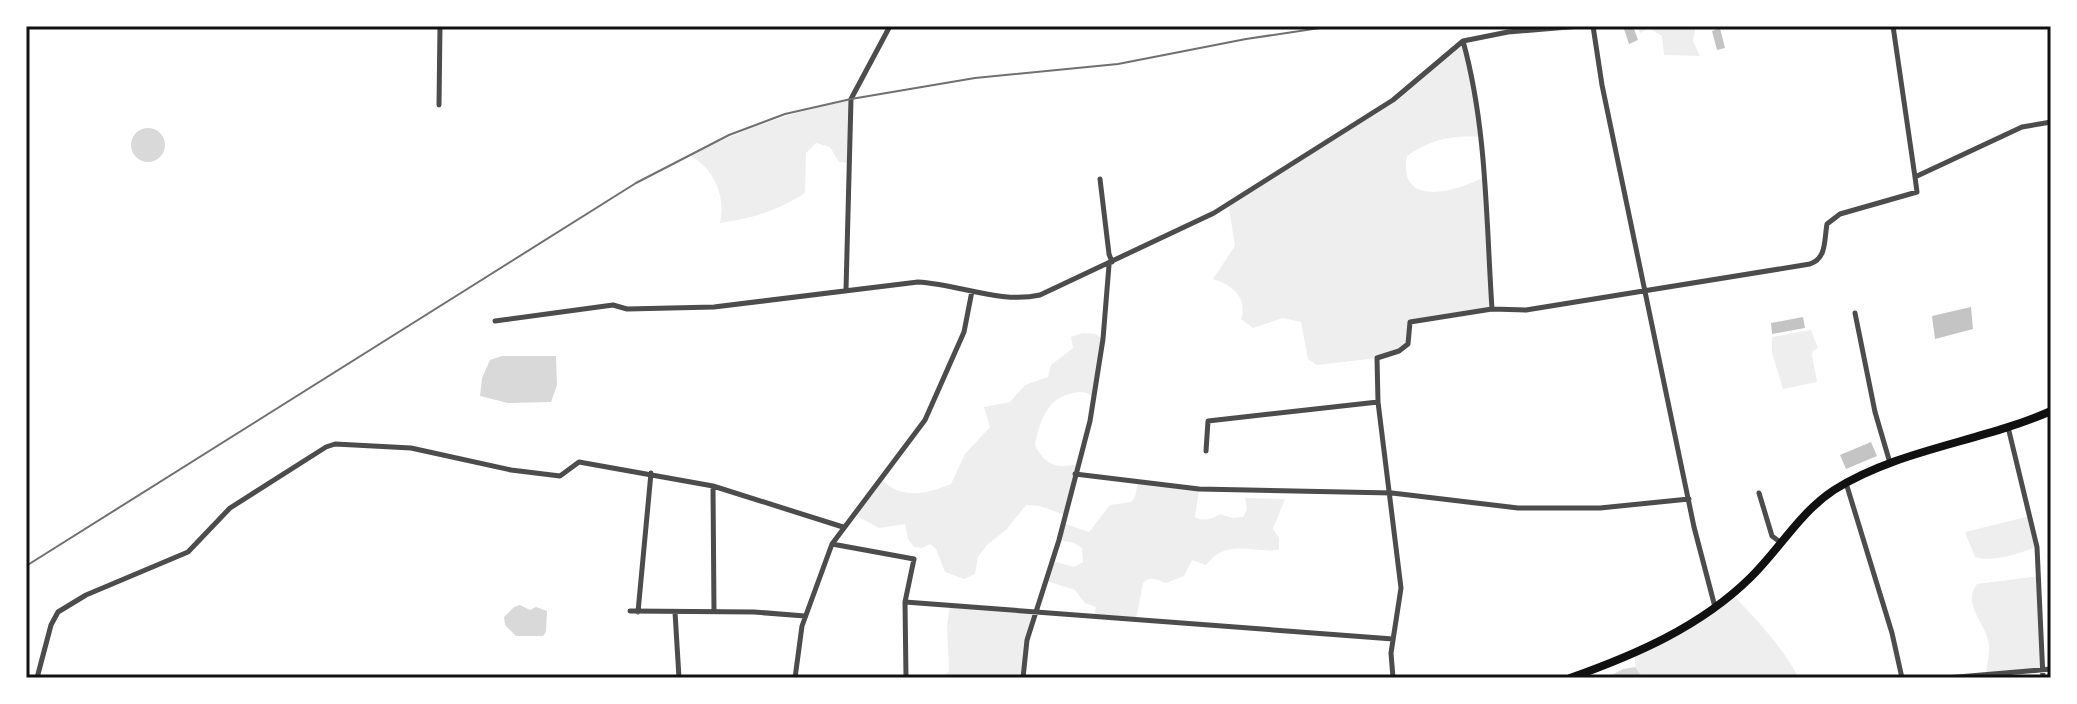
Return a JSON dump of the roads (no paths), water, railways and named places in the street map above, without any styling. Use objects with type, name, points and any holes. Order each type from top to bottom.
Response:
[{"type":"highway","points":[[1570,678],[1588,675],[1665,638],[1715,608],[1751,577],[1818,503],[1846,483],[1890,463],[2051,411]]},
{"type":"street","points":[[439,105],[440,26]]},
{"type":"street","points":[[846,290],[851,99],[890,26]]},
{"type":"street","points":[[495,321],[613,305],[627,309],[714,307],[918,282],[946,283],[972,291],[1022,299],[1040,295],[1214,213],[1393,100],[1463,41],[1508,32],[1580,26]]},
{"type":"street","points":[[1593,26],[1602,85],[1715,608]]},
{"type":"street","points":[[1393,678],[1391,653],[1401,588],[1378,402],[1377,358],[1399,351],[1408,344],[1410,322],[1492,309],[1526,310],[1818,262],[1822,256],[1827,224],[1840,214],[1917,192],[1893,26]]},
{"type":"street","points":[[1463,41],[1473,76],[1486,176],[1485,215],[1490,243],[1492,309]]},
{"type":"street","points":[[1915,177],[2022,127],[2051,122]]},
{"type":"street","points":[[1023,678],[1027,640],[1059,539],[1090,421],[1103,339],[1111,263],[1100,179]]},
{"type":"street","points":[[795,678],[806,616],[832,544],[925,420],[964,332],[972,291]]},
{"type":"street","points":[[1855,313],[1875,412],[1890,463]]},
{"type":"street","points":[[1206,451],[1208,421],[1378,402]]},
{"type":"street","points":[[2007,426],[2037,547],[2043,678]]},
{"type":"street","points":[[37,678],[51,625],[58,612],[86,595],[188,552],[230,508],[335,444],[413,448],[535,474],[560,476],[579,462],[651,473],[713,486],[843,527]]},
{"type":"street","points":[[651,473],[634,612],[806,616]]},
{"type":"street","points":[[1075,474],[1199,489],[1388,493],[1518,508],[1600,508],[1689,499]]},
{"type":"street","points":[[1846,483],[1892,633],[1902,678]]},
{"type":"street","points":[[713,486],[714,612]]},
{"type":"street","points":[[1759,493],[1772,536],[1780,542]]},
{"type":"street","points":[[832,544],[914,559],[905,602],[906,678]]},
{"type":"street","points":[[905,602],[1393,639]]},
{"type":"street","points":[[675,612],[679,678]]},
{"type":"street","points":[[1946,678],[2051,669]]},
{"type":"railway","points":[[26,566],[636,183],[729,135],[785,114],[851,99],[975,78],[1118,64],[1333,26]]}]
